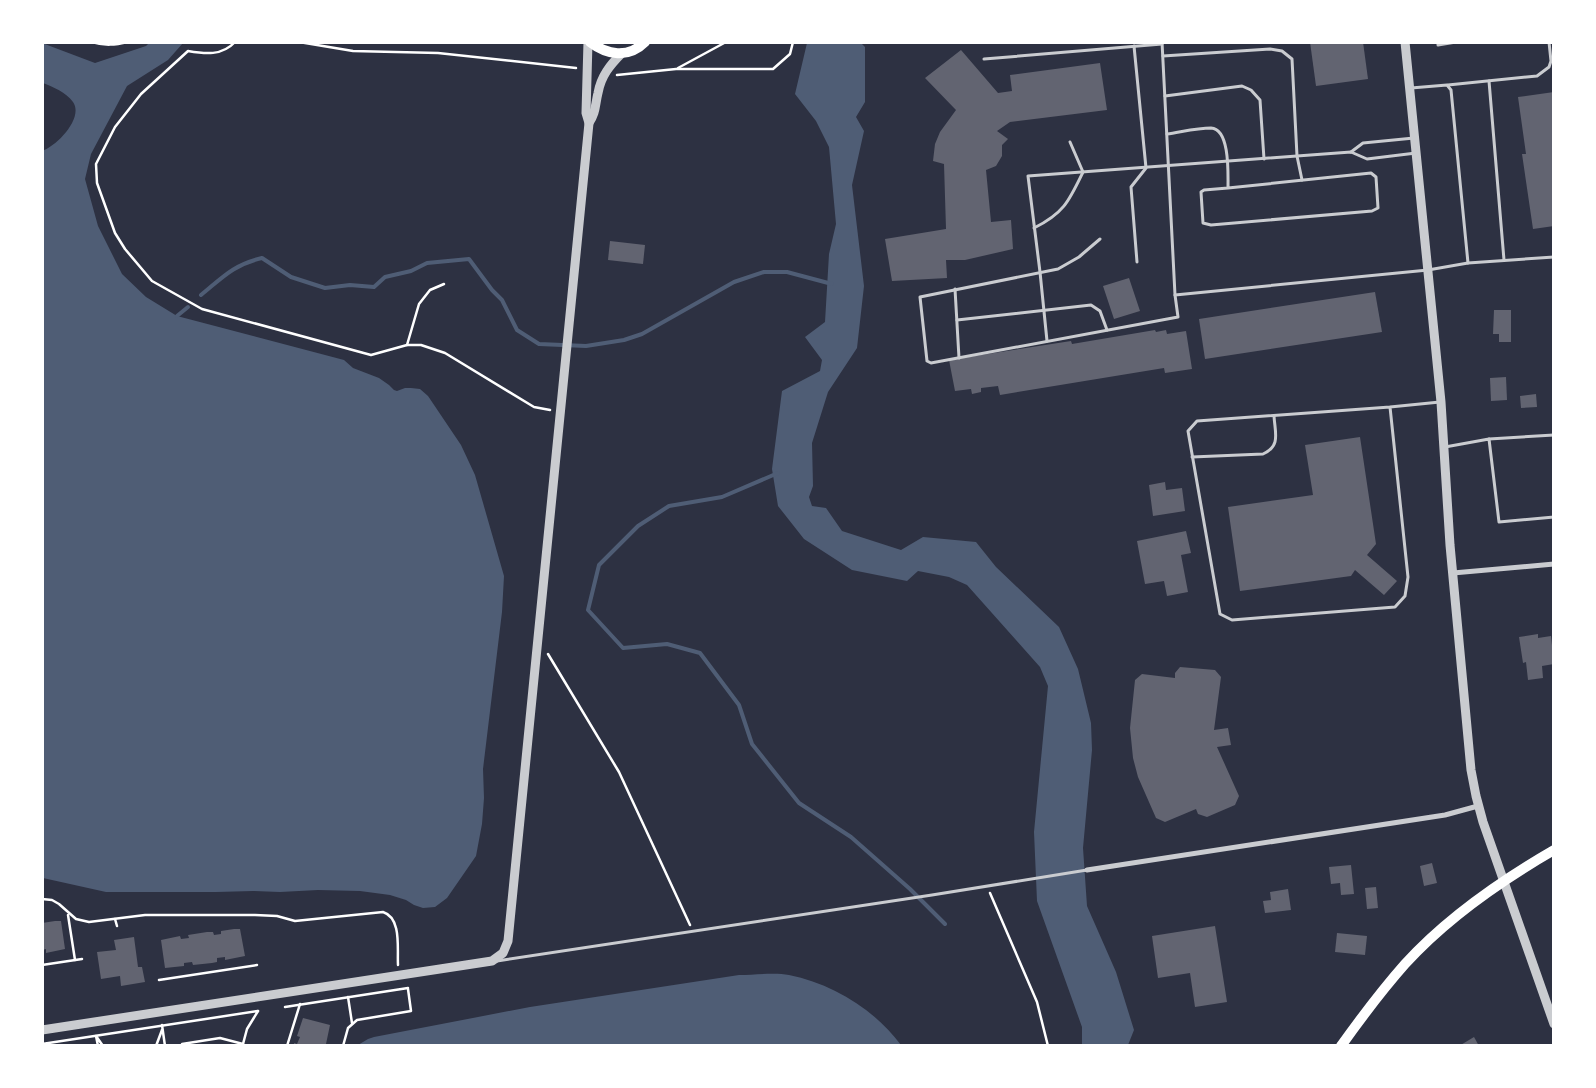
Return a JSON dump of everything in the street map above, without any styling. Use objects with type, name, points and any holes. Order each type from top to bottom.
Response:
[{"type":"main road","points":[[589,42],[605,52],[622,53],[636,50],[645,42]]},
{"type":"main road","points":[[1341,1046],[1406,963],[1450,922],[1504,881],[1554,850]]},
{"type":"street","points":[[42,1030],[492,961],[503,953],[508,940],[562,411],[589,123],[586,113],[589,42]]},
{"type":"street","points":[[1405,42],[1441,402],[1453,574],[1471,770],[1478,806],[1554,1024]]},
{"type":"street","points":[[589,123],[595,115],[601,80],[605,72],[622,53]]},
{"type":"street","points":[[1453,574],[1554,564]]},
{"type":"street","points":[[1087,870],[1445,815],[1478,806]]},
{"type":"lane","points":[[1438,42],[1438,45],[1456,42]]},
{"type":"lane","points":[[1410,88],[1537,76],[1545,72],[1549,67],[1551,60],[1549,42]]},
{"type":"lane","points":[[984,59],[1162,43],[1175,295],[1178,316],[959,358],[931,363],[927,361],[920,296],[1058,268],[1079,257],[1100,239]]},
{"type":"lane","points":[[1134,46],[1146,168],[1131,187],[1137,262]]},
{"type":"lane","points":[[1163,56],[1270,49],[1282,51],[1292,59],[1297,156],[1302,180]]},
{"type":"lane","points":[[1489,81],[1504,260]]},
{"type":"lane","points":[[1447,85],[1451,90],[1468,263]]},
{"type":"lane","points":[[1165,96],[1242,86],[1251,90],[1260,100],[1264,159]]},
{"type":"lane","points":[[1167,134],[1212,128],[1219,131],[1223,137],[1227,162],[1228,188]]},
{"type":"lane","points":[[1351,152],[1363,143],[1415,138]]},
{"type":"lane","points":[[1034,228],[1050,220],[1061,211],[1072,195],[1083,172],[1070,142]]},
{"type":"lane","points":[[1047,341],[1028,176],[1351,152],[1367,159],[1417,153]]},
{"type":"lane","points":[[1370,173],[1376,177],[1378,208],[1372,211],[1211,226],[1203,222],[1200,192],[1228,188],[1370,173]]},
{"type":"lane","points":[[1175,295],[1428,270],[1468,263],[1554,257]]},
{"type":"lane","points":[[955,290],[959,358]]},
{"type":"lane","points":[[957,320],[1091,305],[1100,311],[1107,330]]},
{"type":"lane","points":[[1390,408],[1408,577],[1405,596],[1395,607],[1232,620],[1220,614],[1188,431],[1197,421],[1390,408],[1441,402]]},
{"type":"lane","points":[[1192,458],[1263,454],[1271,450],[1276,442],[1274,416]]},
{"type":"lane","points":[[1444,447],[1489,439],[1554,434]]},
{"type":"lane","points":[[1489,439],[1499,522],[1554,517]]},
{"type":"lane","points":[[492,961],[932,896],[1087,870]]},
{"type":"path","points":[[92,42],[103,45],[128,42]]},
{"type":"path","points":[[235,42],[230,48],[219,52],[203,54],[188,51],[141,94],[115,127],[96,164],[97,183],[114,233],[152,281],[202,309],[371,355],[407,345],[421,345],[445,353],[534,407],[562,411]]},
{"type":"path","points":[[299,42],[353,51],[438,53],[580,68]]},
{"type":"path","points":[[676,69],[726,42]]},
{"type":"path","points":[[613,76],[676,69],[773,70],[790,54],[793,42]]},
{"type":"path","points":[[407,345],[419,304],[430,290],[444,284]]},
{"type":"path","points":[[548,654],[619,772],[692,931]]},
{"type":"path","points":[[988,886],[1037,1002],[1048,1046]]},
{"type":"path","points":[[42,899],[52,900],[76,919],[89,922],[146,915],[255,915],[277,916],[295,921],[383,912],[390,916],[396,925],[402,975],[408,988],[412,1011],[360,1019],[352,1023],[348,1028],[343,1046]]},
{"type":"path","points":[[68,913],[75,960]]},
{"type":"path","points":[[115,919],[117,926]]},
{"type":"path","points":[[42,961],[43,965],[82,959]]},
{"type":"path","points":[[159,980],[257,965]]},
{"type":"path","points":[[285,1007],[408,988]]},
{"type":"path","points":[[348,997],[352,1023]]},
{"type":"path","points":[[287,1046],[300,1004]]},
{"type":"path","points":[[42,1044],[258,1011],[248,1029],[243,1045],[220,1038],[182,1044],[182,1046]]},
{"type":"path","points":[[160,1012],[165,1046]]},
{"type":"path","points":[[156,1046],[162,1027]]},
{"type":"path","points":[[96,1036],[98,1046]]},
{"type":"path","points":[[96,1036],[104,1046]]},
{"type":"water","points":[[42,43],[95,63],[146,46],[149,43],[183,43],[168,60],[127,86],[91,154],[85,179],[98,226],[122,274],[146,297],[177,316],[344,360],[353,368],[379,378],[397,391],[405,388],[420,389],[428,396],[461,445],[475,475],[504,576],[502,612],[483,769],[484,798],[482,824],[476,856],[447,898],[435,907],[423,908],[390,895],[360,891],[106,892],[43,878],[42,151],[55,143],[67,131],[75,116],[75,108],[67,95],[43,83]]},
{"type":"water","points":[[807,43],[861,43],[865,47],[865,102],[856,117],[864,131],[852,185],[864,286],[857,348],[828,392],[812,443],[813,486],[809,497],[812,506],[826,508],[842,531],[901,550],[923,537],[976,542],[996,567],[1059,627],[1078,669],[1091,723],[1092,750],[1083,848],[1087,906],[1116,972],[1134,1030],[1128,1045],[1082,1045],[1082,1027],[1037,901],[1034,832],[1048,686],[1040,667],[967,585],[949,577],[918,571],[907,581],[852,570],[804,539],[778,506],[772,469],[782,391],[820,371],[822,360],[805,337],[825,322],[829,254],[836,224],[829,147],[816,121],[795,94]]},
{"type":"water","points":[[783,974],[821,985],[837,992],[865,1009],[901,1045],[358,1045],[374,1037],[530,1007],[739,975]]},
{"type":"building","points":[[1310,42],[1363,42],[1368,79],[1316,86]]},
{"type":"building","points":[[961,50],[998,93],[1012,91],[1010,75],[1100,63],[1107,110],[1010,122],[997,131],[1008,139],[1002,145],[1002,156],[996,166],[986,170],[991,222],[1011,220],[1013,249],[965,260],[946,260],[947,278],[892,281],[885,239],[946,229],[944,164],[933,161],[935,144],[940,132],[956,110],[925,78]]},
{"type":"building","points":[[1554,92],[1554,226],[1533,229],[1522,154],[1526,154],[1518,97]]},
{"type":"building","points":[[610,241],[645,245],[643,264],[608,260]]},
{"type":"building","points":[[1129,278],[1140,311],[1114,319],[1103,286]]},
{"type":"building","points":[[1375,292],[1382,332],[1205,359],[1199,319]]},
{"type":"building","points":[[1494,310],[1511,310],[1511,342],[1499,342],[1499,334],[1493,334]]},
{"type":"building","points":[[1155,330],[1156,332],[1166,330],[1167,334],[1186,331],[1192,369],[1165,373],[1164,368],[1000,395],[998,386],[981,388],[981,392],[972,394],[971,389],[955,391],[949,360],[1071,341],[1072,344]]},
{"type":"building","points":[[1506,377],[1507,400],[1491,401],[1490,378]]},
{"type":"building","points":[[1536,394],[1537,407],[1521,408],[1520,396]]},
{"type":"building","points":[[1360,437],[1376,544],[1367,555],[1397,581],[1384,595],[1355,570],[1351,576],[1240,591],[1228,507],[1313,495],[1305,445]]},
{"type":"building","points":[[1165,482],[1166,490],[1182,488],[1185,511],[1153,516],[1149,485]]},
{"type":"building","points":[[1186,531],[1191,553],[1181,555],[1188,592],[1167,596],[1164,581],[1145,584],[1137,541]]},
{"type":"building","points":[[1538,634],[1538,638],[1551,636],[1554,664],[1542,666],[1543,678],[1528,680],[1526,662],[1523,663],[1519,637]]},
{"type":"building","points":[[1180,667],[1215,670],[1221,677],[1214,730],[1228,728],[1231,745],[1217,747],[1239,796],[1235,805],[1207,817],[1198,814],[1196,809],[1165,822],[1156,818],[1138,777],[1133,758],[1130,728],[1135,680],[1142,674],[1175,678],[1175,673]]},
{"type":"building","points":[[1432,863],[1437,883],[1424,886],[1420,866]]},
{"type":"building","points":[[1351,865],[1354,894],[1341,895],[1340,883],[1331,884],[1329,867]]},
{"type":"building","points":[[1376,887],[1378,908],[1367,909],[1365,888]]},
{"type":"building","points":[[1288,889],[1291,910],[1265,913],[1263,901],[1271,900],[1270,892]]},
{"type":"building","points":[[61,921],[65,949],[46,953],[46,949],[42,950],[42,923]]},
{"type":"building","points":[[1215,926],[1227,1002],[1195,1007],[1190,973],[1158,978],[1152,936]]},
{"type":"building","points":[[240,929],[245,956],[225,960],[225,957],[217,958],[217,962],[212,963],[193,965],[192,962],[184,963],[184,966],[165,968],[161,940],[180,936],[181,939],[189,938],[188,935],[207,932],[213,932],[214,935],[221,934],[221,931]]},
{"type":"building","points":[[1337,933],[1367,936],[1365,955],[1335,952]]},
{"type":"building","points":[[134,937],[138,967],[142,967],[145,982],[121,986],[120,976],[101,979],[97,952],[116,950],[114,940]]},
{"type":"building","points":[[303,1018],[330,1025],[326,1044],[294,1046],[294,1043],[297,1044],[300,1037],[297,1036]]},
{"type":"building","points":[[1474,1037],[1479,1046],[1459,1046]]},
{"type":"waterway","points":[[201,295],[236,268],[262,258],[291,277],[325,288],[350,285],[374,287],[385,277],[411,271],[427,263],[469,259],[492,290],[502,300],[517,330],[539,344],[586,346],[624,340],[642,334],[734,282],[764,272],[787,272],[832,284]]},
{"type":"waterway","points":[[177,316],[188,307]]},
{"type":"waterway","points":[[778,473],[722,497],[669,506],[638,526],[599,565],[588,610],[623,648],[667,644],[700,653],[739,705],[752,744],[799,803],[851,837],[910,889],[945,924]]}]
